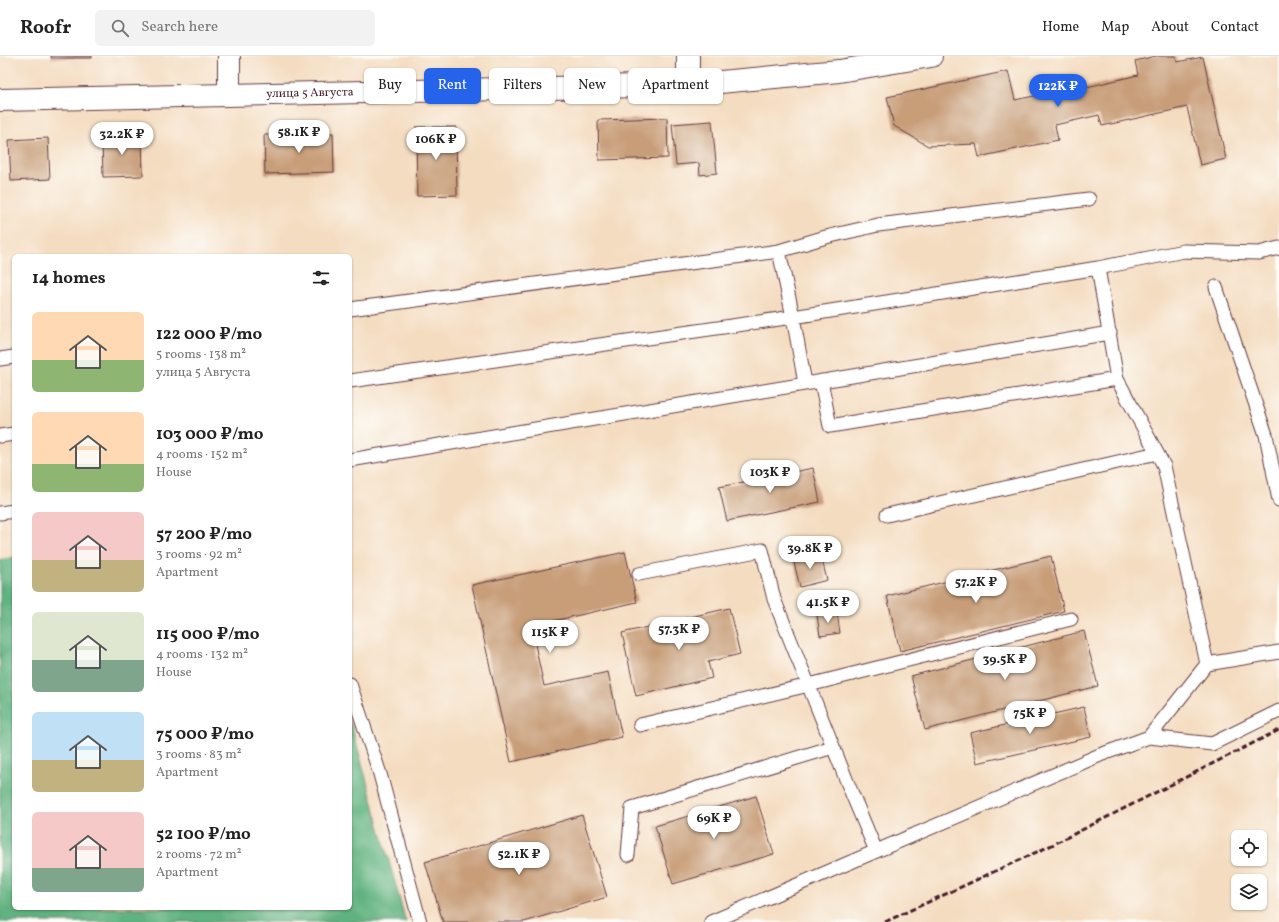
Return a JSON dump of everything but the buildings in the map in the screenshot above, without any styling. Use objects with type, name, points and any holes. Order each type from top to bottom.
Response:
[{"type":"main road","points":[[229,94],[230,56]]},
{"type":"main road","points":[[688,56],[688,68]]},
{"type":"main road","name":"улица 5 Августа","points":[[723,82],[839,71],[931,56]]},
{"type":"main road","name":"улица 5 Августа","points":[[0,100],[628,86]]},
{"type":"lane","points":[[352,309],[779,251],[826,237],[878,225],[1089,199]]},
{"type":"lane","points":[[352,381],[793,317],[1098,268],[1184,251],[1259,253],[1279,248]]},
{"type":"lane","points":[[779,251],[805,384]]},
{"type":"lane","points":[[1098,268],[1117,379],[1164,466],[1207,664]]},
{"type":"lane","points":[[1216,287],[1266,434],[1279,500]]},
{"type":"lane","points":[[352,460],[1110,333]]},
{"type":"lane","points":[[0,359],[12,357]]},
{"type":"lane","points":[[821,381],[830,426],[1117,379]]},
{"type":"lane","points":[[0,436],[12,434]]},
{"type":"lane","points":[[887,515],[1157,453]]},
{"type":"lane","points":[[0,513],[12,511]]},
{"type":"lane","points":[[640,574],[762,550],[774,599],[876,851]]},
{"type":"lane","points":[[640,725],[809,685],[1071,619]]},
{"type":"lane","points":[[1149,737],[1207,664],[1279,652]]},
{"type":"lane","points":[[352,690],[380,774],[420,922]]},
{"type":"lane","points":[[711,922],[1100,755],[1149,737],[1212,744],[1279,711]]},
{"type":"lane","points":[[628,855],[632,808],[833,747]]},
{"type":"green space","points":[[12,557],[12,910],[352,910],[352,727],[406,922],[0,922],[0,560]]},
{"type":"railway","points":[[885,922],[1054,844],[1279,730]]}]
